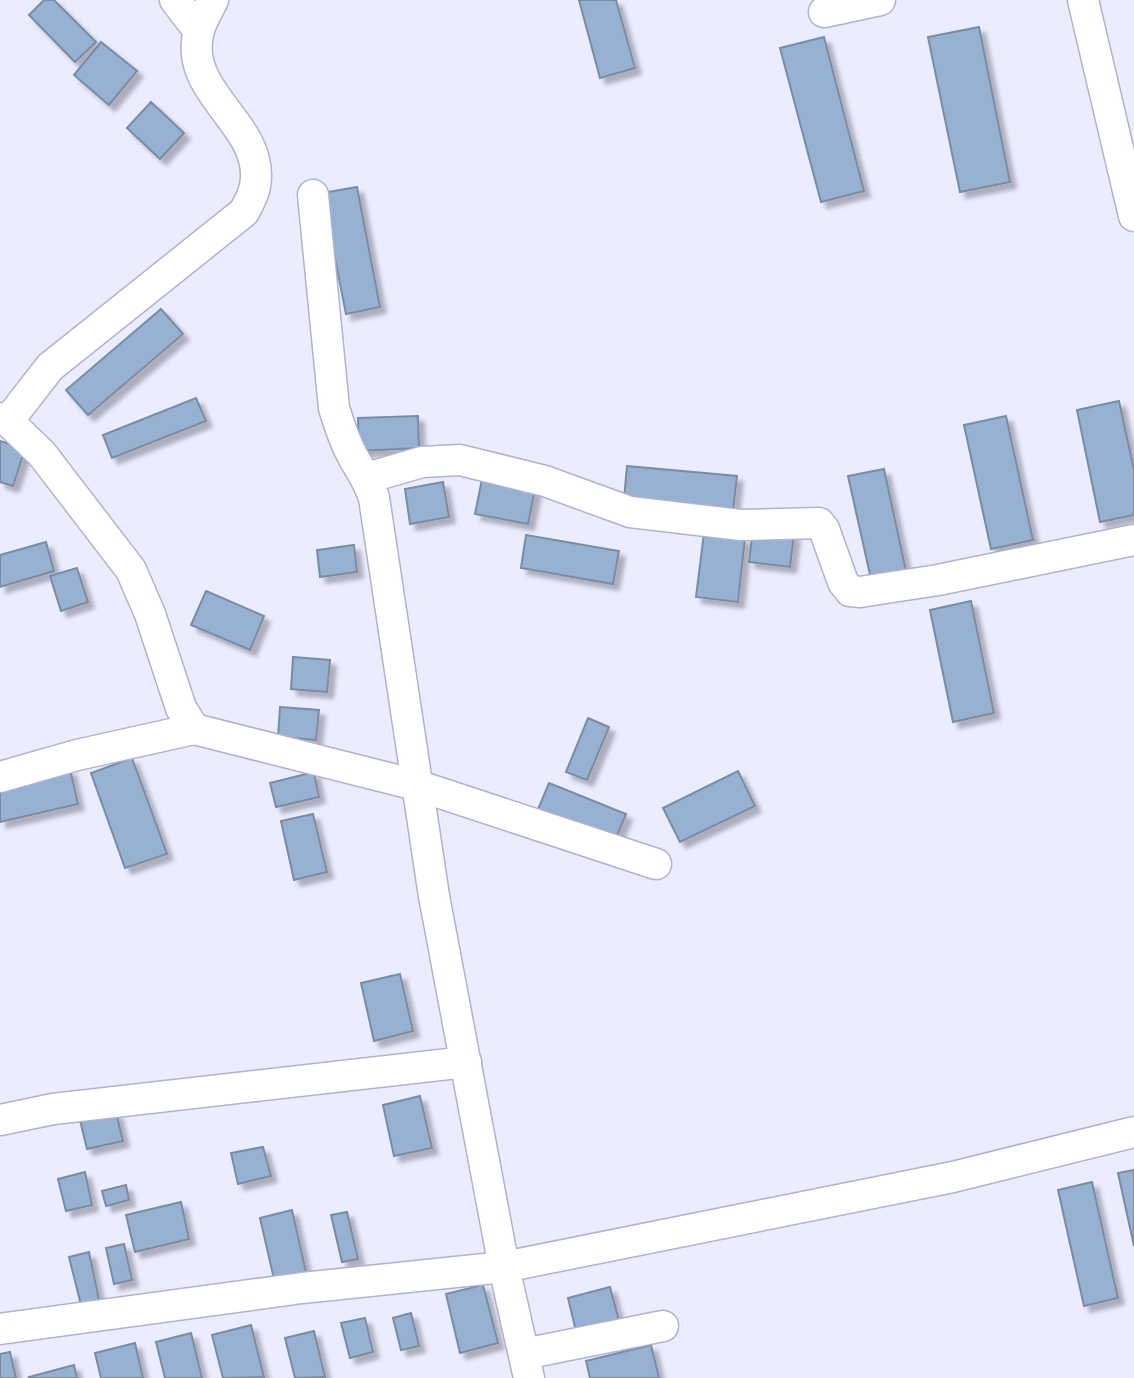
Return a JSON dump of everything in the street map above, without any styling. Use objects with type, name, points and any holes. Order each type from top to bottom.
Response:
[{"type":"street","points":[[175,0],[199,31]]},
{"type":"street","points":[[194,729],[181,708],[150,614],[131,570],[42,454],[4,419],[51,367],[244,212],[253,194],[257,176],[252,155],[242,134],[203,78],[198,50],[199,31],[213,0]]},
{"type":"street","points":[[824,12],[880,0]]},
{"type":"street","points":[[1083,0],[1134,216]]},
{"type":"street","points":[[313,195],[334,408],[353,457],[367,478],[374,498],[396,629],[416,785],[504,1267],[526,1366],[663,1326]]},
{"type":"street","points":[[367,478],[422,462],[460,460],[545,481],[630,512],[741,525],[819,523],[824,529],[843,582],[850,591],[860,592],[938,580],[1134,540]]},
{"type":"street","points":[[0,777],[77,755],[194,729],[416,785],[656,864]]},
{"type":"street","points":[[0,1120],[80,1106],[466,1062]]},
{"type":"street","points":[[0,1329],[302,1288],[504,1267],[953,1177],[1134,1132]]},
{"type":"building","points":[[44,0],[54,0],[96,42],[75,62],[29,15]]},
{"type":"building","points":[[579,0],[616,0],[635,68],[600,78]]},
{"type":"building","points":[[979,27],[1010,182],[960,192],[928,37]]},
{"type":"building","points":[[824,37],[864,191],[821,202],[780,48]]},
{"type":"building","points":[[101,42],[137,71],[109,105],[74,75]]},
{"type":"building","points":[[151,102],[184,133],[160,159],[127,128]]},
{"type":"building","points":[[357,187],[380,307],[346,314],[322,193]]},
{"type":"building","points":[[161,309],[183,334],[88,415],[66,390]]},
{"type":"building","points":[[196,398],[206,421],[112,458],[103,435]]},
{"type":"building","points":[[1119,401],[1134,470],[1134,515],[1100,522],[1077,410]]},
{"type":"building","points":[[418,416],[419,448],[359,451],[358,418]]},
{"type":"building","points":[[1006,416],[1033,540],[991,549],[964,425]]},
{"type":"building","points":[[0,441],[25,449],[13,486],[0,482]]},
{"type":"building","points":[[627,466],[737,476],[733,510],[624,499]]},
{"type":"building","points":[[884,469],[906,571],[871,579],[848,476]]},
{"type":"building","points":[[482,479],[535,489],[528,524],[475,514]]},
{"type":"building","points":[[443,482],[449,517],[410,524],[405,489]]},
{"type":"building","points":[[753,529],[794,534],[790,567],[749,562]]},
{"type":"building","points":[[704,533],[745,538],[738,602],[696,597]]},
{"type":"building","points":[[526,535],[619,551],[613,584],[521,568]]},
{"type":"building","points":[[46,542],[54,571],[0,587],[0,555]]},
{"type":"building","points":[[354,545],[357,572],[320,577],[317,550]]},
{"type":"building","points":[[77,568],[88,602],[61,611],[50,576]]},
{"type":"building","points":[[206,591],[264,616],[250,650],[191,625]]},
{"type":"building","points":[[971,601],[994,713],[953,722],[930,610]]},
{"type":"building","points":[[293,657],[330,660],[327,692],[291,689]]},
{"type":"building","points":[[280,707],[319,710],[316,740],[278,737]]},
{"type":"building","points":[[588,718],[609,727],[587,780],[566,772]]},
{"type":"building","points":[[132,758],[167,854],[125,868],[91,773]]},
{"type":"building","points":[[70,769],[78,804],[0,822],[0,785]]},
{"type":"building","points":[[738,771],[755,806],[680,842],[663,808]]},
{"type":"building","points":[[314,772],[319,797],[276,807],[270,783]]},
{"type":"building","points":[[549,783],[626,814],[613,845],[536,814]]},
{"type":"building","points":[[313,814],[327,872],[294,880],[281,821]]},
{"type":"building","points":[[400,974],[413,1031],[374,1041],[361,983]]},
{"type":"building","points":[[420,1096],[432,1148],[394,1156],[383,1105]]},
{"type":"building","points":[[116,1112],[123,1141],[87,1149],[80,1120]]},
{"type":"building","points":[[263,1147],[271,1176],[238,1184],[231,1153]]},
{"type":"building","points":[[1134,1170],[1134,1246],[1118,1173]]},
{"type":"building","points":[[85,1172],[92,1205],[66,1211],[58,1179]]},
{"type":"building","points":[[1092,1182],[1118,1298],[1084,1306],[1058,1190]]},
{"type":"building","points":[[126,1185],[129,1200],[106,1206],[102,1191]]},
{"type":"building","points":[[181,1202],[189,1239],[135,1252],[126,1215]]},
{"type":"building","points":[[292,1210],[306,1272],[274,1279],[260,1218]]},
{"type":"building","points":[[347,1212],[358,1259],[342,1262],[331,1215]]},
{"type":"building","points":[[124,1244],[132,1280],[114,1284],[106,1248]]},
{"type":"building","points":[[89,1252],[99,1300],[81,1305],[69,1257]]},
{"type":"building","points":[[483,1285],[498,1343],[460,1353],[446,1294]]},
{"type":"building","points":[[610,1287],[619,1321],[576,1331],[568,1298]]},
{"type":"building","points":[[411,1313],[419,1346],[401,1350],[393,1318]]},
{"type":"building","points":[[365,1318],[373,1352],[350,1358],[341,1323]]},
{"type":"building","points":[[251,1325],[264,1377],[223,1378],[212,1335]]},
{"type":"building","points":[[314,1331],[325,1377],[295,1378],[285,1338]]},
{"type":"building","points":[[191,1333],[202,1378],[165,1378],[156,1342]]},
{"type":"building","points":[[135,1343],[143,1378],[101,1378],[95,1353]]},
{"type":"building","points":[[651,1345],[659,1378],[590,1378],[586,1361]]},
{"type":"building","points":[[10,1352],[16,1378],[0,1378],[0,1354]]},
{"type":"building","points":[[74,1365],[77,1378],[29,1377]]}]
